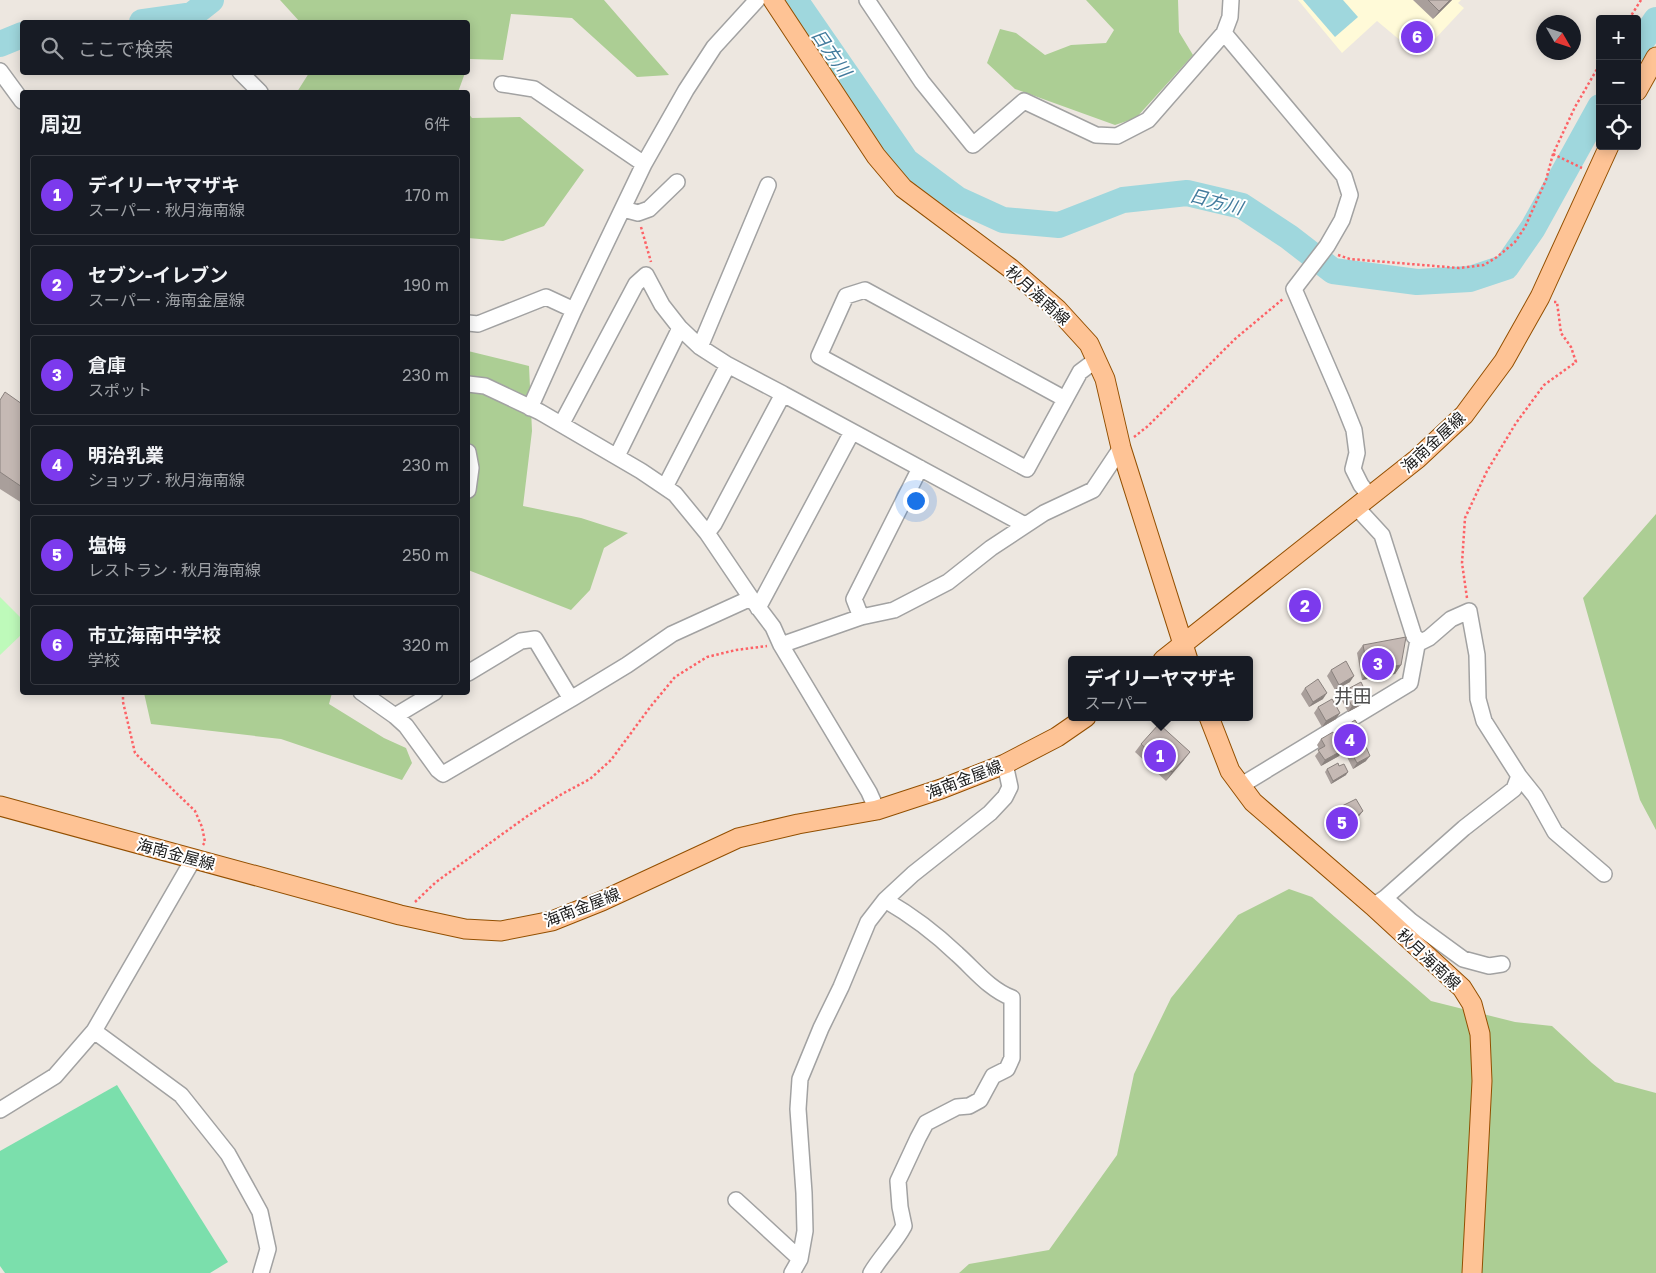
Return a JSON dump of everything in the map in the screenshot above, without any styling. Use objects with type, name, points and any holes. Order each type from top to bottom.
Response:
[{"type":"main road","name":"秋月海南線","points":[[773,0],[876,156],[903,188],[1010,268],[1058,310],[1089,344],[1106,379],[1121,448],[1185,652]]},
{"type":"main road","points":[[1641,84],[1656,57]]},
{"type":"main road","name":"海南金屋線","points":[[1185,652],[1417,459],[1464,415],[1504,361],[1540,297],[1608,150]]},
{"type":"main road","name":"海南金屋線","points":[[0,806],[400,915],[465,929],[501,931],[552,921],[602,901],[738,838],[798,824],[877,810],[941,789],[1006,764],[1057,737],[1080,721]]},
{"type":"main road","name":"秋月海南線","points":[[1211,721],[1230,771],[1253,802],[1379,902],[1462,988],[1472,1004],[1480,1034],[1482,1081],[1472,1273]]},
{"type":"street","points":[[530,408],[574,310],[644,164],[686,90],[714,47],[757,0]]},
{"type":"street","points":[[868,0],[922,82],[973,145],[1024,101],[1096,135],[1117,136],[1148,120],[1224,33],[1230,17],[1231,0]]},
{"type":"street","points":[[1224,33],[1344,176],[1350,194],[1342,220],[1325,250],[1294,289],[1354,430],[1358,453],[1353,469],[1361,485],[1364,502],[1382,535],[1414,636],[1421,642],[1430,638],[1451,619],[1470,611],[1477,656],[1478,699],[1484,721],[1519,776],[1535,796],[1555,832],[1604,874]]},
{"type":"street","points":[[0,71],[20,99]]},
{"type":"street","points":[[243,75],[258,90]]},
{"type":"street","points":[[502,84],[534,88],[644,164]]},
{"type":"street","points":[[623,209],[638,213],[649,209],[678,182]]},
{"type":"street","points":[[700,348],[768,185]]},
{"type":"street","points":[[562,423],[636,284],[646,275],[662,306],[700,348],[728,365],[1025,525]]},
{"type":"street","points":[[1065,399],[865,290],[846,296],[819,356],[1027,469],[1080,372],[1096,360]]},
{"type":"street","points":[[470,323],[478,324],[546,297],[574,310]]},
{"type":"street","points":[[617,456],[680,328]]},
{"type":"street","points":[[665,487],[728,365]]},
{"type":"street","points":[[470,384],[485,386],[562,423],[675,494],[707,533],[754,603],[773,627],[781,645],[869,792],[877,810]]},
{"type":"street","points":[[707,533],[714,524],[783,394]]},
{"type":"street","points":[[365,695],[406,726],[438,770],[443,774],[572,699],[672,634],[754,603],[852,432]]},
{"type":"street","points":[[781,645],[861,617],[894,610],[948,582],[991,548],[1044,512],[1093,490],[1121,448]]},
{"type":"street","points":[[470,463],[470,475]]},
{"type":"street","points":[[861,617],[854,598],[920,468]]},
{"type":"street","points":[[470,672],[521,641],[535,639],[572,699]]},
{"type":"street","points":[[1240,786],[1410,684],[1418,640]]},
{"type":"street","points":[[395,716],[430,695]]},
{"type":"street","points":[[792,1273],[800,1259],[805,1231],[798,1110],[800,1079],[821,1028],[841,987],[868,922],[885,900],[913,874],[990,812],[1005,797],[1010,787],[1006,764]]},
{"type":"street","points":[[1502,964],[1489,966],[1463,959],[1411,921],[1379,902],[1464,828],[1514,789],[1519,776]]},
{"type":"street","points":[[0,1110],[55,1076],[94,1030],[194,858]]},
{"type":"street","points":[[871,1273],[886,1250],[898,1238],[904,1226],[898,1181],[926,1123],[957,1107],[970,1106],[980,1100],[993,1076],[1007,1069],[1012,1058],[1012,998],[998,993],[958,954],[929,930],[907,913],[885,900]]},
{"type":"street","points":[[94,1030],[181,1095],[228,1154],[260,1212],[268,1249],[262,1273]]},
{"type":"street","points":[[736,1200],[800,1259]]},
{"type":"path","points":[[1632,15],[1641,0]]},
{"type":"path","points":[[1325,250],[1350,259],[1459,268],[1484,265],[1497,257],[1515,242],[1525,227],[1546,180],[1553,154],[1575,107],[1596,71]]},
{"type":"path","points":[[1553,154],[1597,175]]},
{"type":"path","points":[[638,213],[651,264],[646,275]]},
{"type":"path","points":[[1121,448],[1148,426],[1235,339],[1294,289]]},
{"type":"path","points":[[1470,611],[1462,563],[1465,518],[1488,471],[1516,423],[1544,386],[1576,362],[1571,347],[1560,333],[1557,302],[1540,297]]},
{"type":"path","points":[[400,915],[436,882],[526,817],[590,779],[611,760],[675,677],[707,657],[736,650],[781,645]]},
{"type":"path","points":[[123,695],[135,753],[195,811],[202,827],[205,842],[194,858]]},
{"type":"shaded area","points":[[1298,0],[1461,0],[1458,3],[1464,8],[1419,56],[1377,21],[1342,53]]},
{"type":"green space","points":[[280,0],[604,0],[669,75],[637,77],[572,18],[511,14],[503,60],[470,59],[470,20],[298,20]]},
{"type":"green space","points":[[1086,0],[1178,0],[1179,32],[1193,55],[1136,118],[1115,125],[1015,89],[987,63],[1000,29],[1016,33],[1045,55],[1071,45],[1106,43],[1114,30]]},
{"type":"green space","points":[[308,75],[464,75],[459,90],[298,90]]},
{"type":"green space","points":[[470,116],[472,118],[520,117],[584,170],[544,226],[503,241],[470,238]]},
{"type":"green space","points":[[470,351],[529,366],[532,431],[523,506],[581,518],[628,533],[604,548],[590,590],[571,610],[470,571]]},
{"type":"green space","points":[[1656,514],[1656,830],[1640,800],[1583,598]]},
{"type":"green space","points":[[0,597],[20,617],[20,636],[0,655]]},
{"type":"green space","points":[[144,695],[331,695],[329,704],[384,738],[406,748],[412,763],[402,780],[281,739],[151,724]]},
{"type":"green space","points":[[1289,889],[1312,897],[1431,1001],[1515,1022],[1552,1026],[1615,1082],[1656,1093],[1656,1273],[959,1273],[969,1264],[1049,1250],[1117,1155],[1134,1074],[1171,998],[1238,915]]},
{"type":"green space","points":[[117,1085],[228,1262],[210,1273],[5,1273],[0,1266],[0,1151]]},
{"type":"water","points":[[1303,0],[1343,0],[1358,17],[1335,37]]},
{"type":"building","points":[[1428,0],[1450,0],[1439,11]]},
{"type":"building","points":[[5,392],[20,403],[20,486],[0,472],[0,400]]},
{"type":"building","points":[[1406,637],[1401,665],[1368,671],[1363,645]]},
{"type":"building","points":[[1346,661],[1354,676],[1339,685],[1331,670]]},
{"type":"building","points":[[1318,679],[1327,693],[1313,702],[1305,688]]},
{"type":"building","points":[[1361,682],[1368,697],[1352,706],[1344,691]]},
{"type":"building","points":[[1332,699],[1340,713],[1326,721],[1318,707]]},
{"type":"building","points":[[1355,720],[1366,737],[1351,747],[1342,733],[1345,731],[1343,728]]},
{"type":"building","points":[[1159,724],[1190,752],[1172,772],[1141,744]]},
{"type":"building","points":[[1333,732],[1343,750],[1325,760],[1318,750],[1325,746],[1321,739]]},
{"type":"building","points":[[1364,742],[1370,756],[1357,763],[1350,750]]},
{"type":"building","points":[[1338,763],[1339,766],[1344,764],[1348,772],[1333,781],[1327,769]]},
{"type":"building","points":[[1356,799],[1363,811],[1349,823],[1344,824],[1332,811]]},
{"type":"waterway","name":"日方川","points":[[156,20],[192,15],[211,0]]},
{"type":"waterway","name":"日方川","points":[[795,0],[906,161],[957,199],[1003,220],[1059,225],[1123,200],[1187,193],[1242,206],[1289,237],[1333,271],[1417,282],[1470,279],[1506,267],[1533,228],[1596,114]]},
{"type":"waterway","name":"日方川","points":[[1641,42],[1656,20]]},
{"type":"waterway","name":"日方川","points":[[0,44],[20,36]]},
{"type":"place","name":"市立海南中学校","points":[[1417,37]]},
{"type":"place","name":"セブン-イレブン","points":[[1305,606]]},
{"type":"place","name":"倉庫","points":[[1378,664]]},
{"type":"place","name":"明治乳業","points":[[1350,740]]},
{"type":"place","name":"デイリーヤマザキ","points":[[1160,756]]},
{"type":"place","name":"塩梅","points":[[1342,823]]},
{"type":"district","name":"井田","points":[[1353,696]]}]
